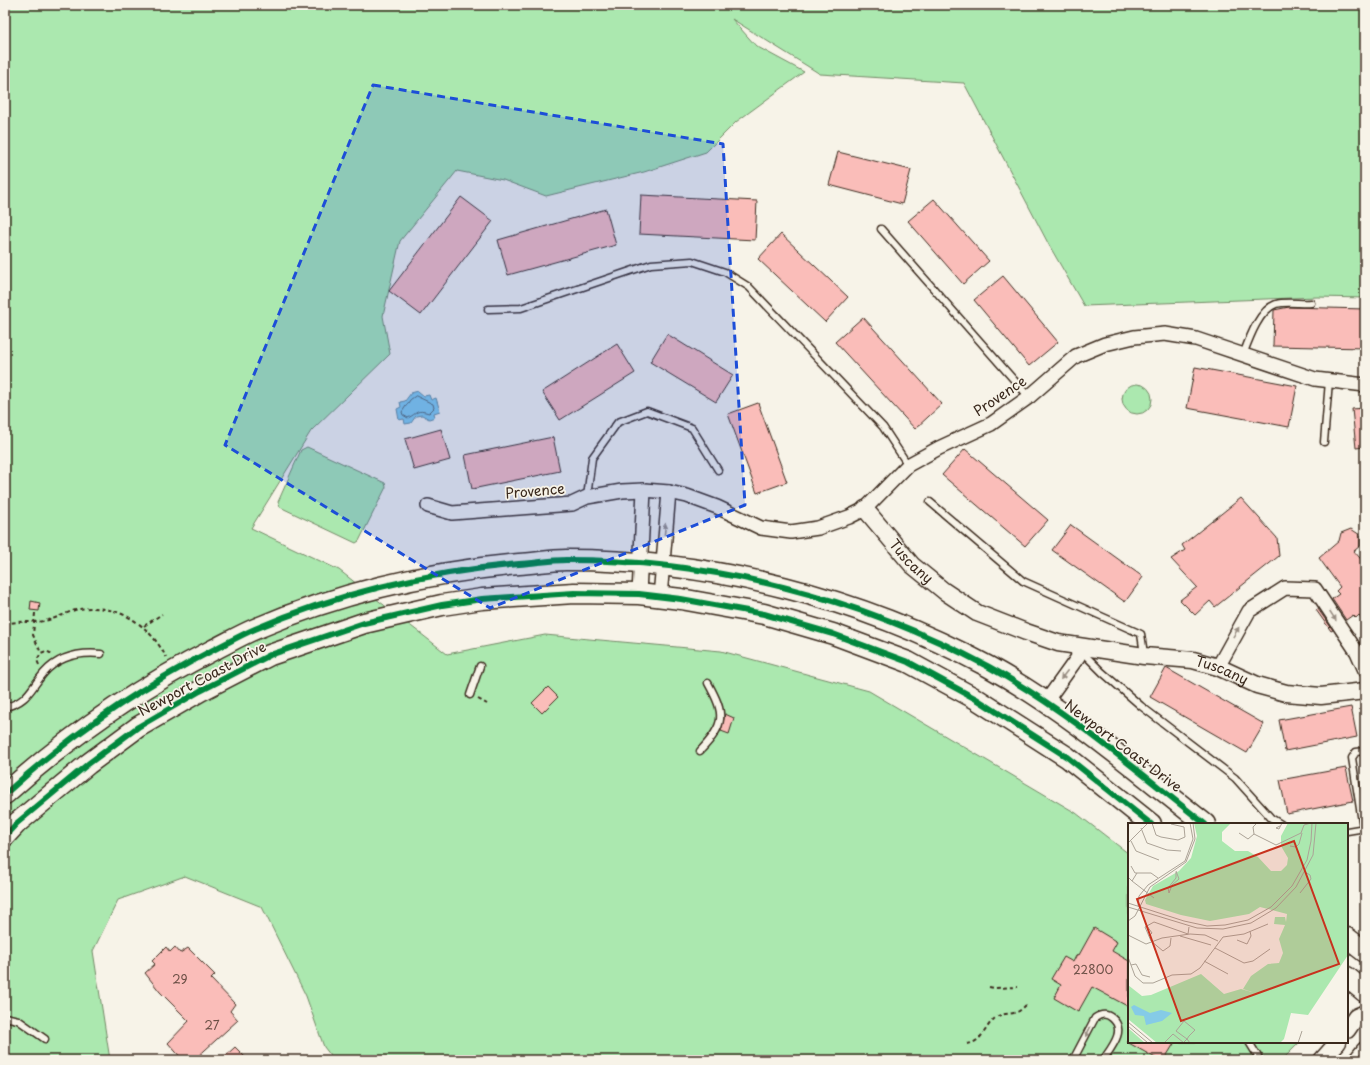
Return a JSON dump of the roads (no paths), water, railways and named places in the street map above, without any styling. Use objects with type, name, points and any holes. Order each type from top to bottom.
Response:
[{"type":"main road","name":"Newport Coast Drive","points":[[5,794],[28,773],[111,709],[174,670],[254,630],[329,602],[413,578],[486,567],[563,560],[641,563],[709,571],[794,589],[858,609],[928,638],[989,668],[1076,722],[1204,823]]},
{"type":"main road","name":"Newport Coast Drive","points":[[5,836],[17,823],[88,764],[138,727],[200,691],[270,655],[364,622],[442,605],[482,599],[574,593],[639,594],[764,614],[833,634],[908,662],[978,700],[1067,757],[1150,823]]},
{"type":"main road","points":[[1348,939],[1365,952]]},
{"type":"main road","points":[[1348,978],[1365,992]]},
{"type":"street","name":"Provence","points":[[428,506],[452,513],[572,504],[587,497],[622,491],[644,490],[669,492],[687,496],[762,528],[791,532],[818,528],[849,517],[865,509],[908,464],[991,424],[1029,397],[1076,356],[1105,344],[1134,337],[1165,334],[1196,339],[1315,379],[1365,385]]},
{"type":"street","points":[[639,594],[644,490]]},
{"type":"street","points":[[660,597],[669,492]]},
{"type":"street","name":"Tuscany","points":[[865,509],[912,565],[944,591],[977,614],[1058,643],[1144,656],[1193,660],[1218,667],[1257,685],[1286,693],[1321,696],[1365,691]]},
{"type":"street","points":[[1218,667],[1249,611],[1285,588],[1316,589],[1357,652],[1365,670]]},
{"type":"street","points":[[1045,703],[1078,658],[1077,646]]},
{"type":"street","points":[[1348,1029],[1356,1017],[1365,1013]]},
{"type":"street","points":[[1322,1060],[1337,1043]]},
{"type":"street","points":[[1357,1060],[1365,1050]]},
{"type":"lane","points":[[881,229],[1029,397]]},
{"type":"lane","points":[[488,309],[522,308],[651,264],[692,261],[725,272],[748,287],[883,426],[908,464]]},
{"type":"lane","points":[[1243,355],[1251,333],[1264,314],[1276,304],[1311,303]]},
{"type":"lane","points":[[1324,442],[1329,381]]},
{"type":"lane","points":[[587,497],[592,458],[618,422],[647,411],[692,428],[718,470]]},
{"type":"lane","points":[[930,502],[1023,581],[1141,634],[1144,656]]},
{"type":"lane","points":[[1077,646],[1102,672],[1141,706],[1234,778],[1271,818],[1279,823]]},
{"type":"lane","points":[[5,707],[24,699],[44,673],[57,662],[84,652],[101,654]]},
{"type":"lane","points":[[470,695],[480,666]]},
{"type":"lane","points":[[700,751],[713,737],[721,714],[719,705],[708,683]]},
{"type":"lane","points":[[1348,831],[1364,828],[1352,758],[1356,752],[1365,751]]},
{"type":"lane","points":[[1073,1060],[1094,1018],[1101,1014],[1110,1016],[1117,1022],[1119,1028],[1116,1040],[1104,1060]]},
{"type":"lane","points":[[5,1017],[18,1020],[45,1040]]},
{"type":"lane","points":[[1249,1043],[1260,1060]]},
{"type":"water","points":[[418,391],[424,396],[429,395],[431,400],[436,398],[440,411],[434,413],[435,417],[429,419],[422,415],[416,416],[411,423],[405,424],[404,419],[399,420],[397,409],[401,407],[400,402],[405,401],[411,393]]}]
